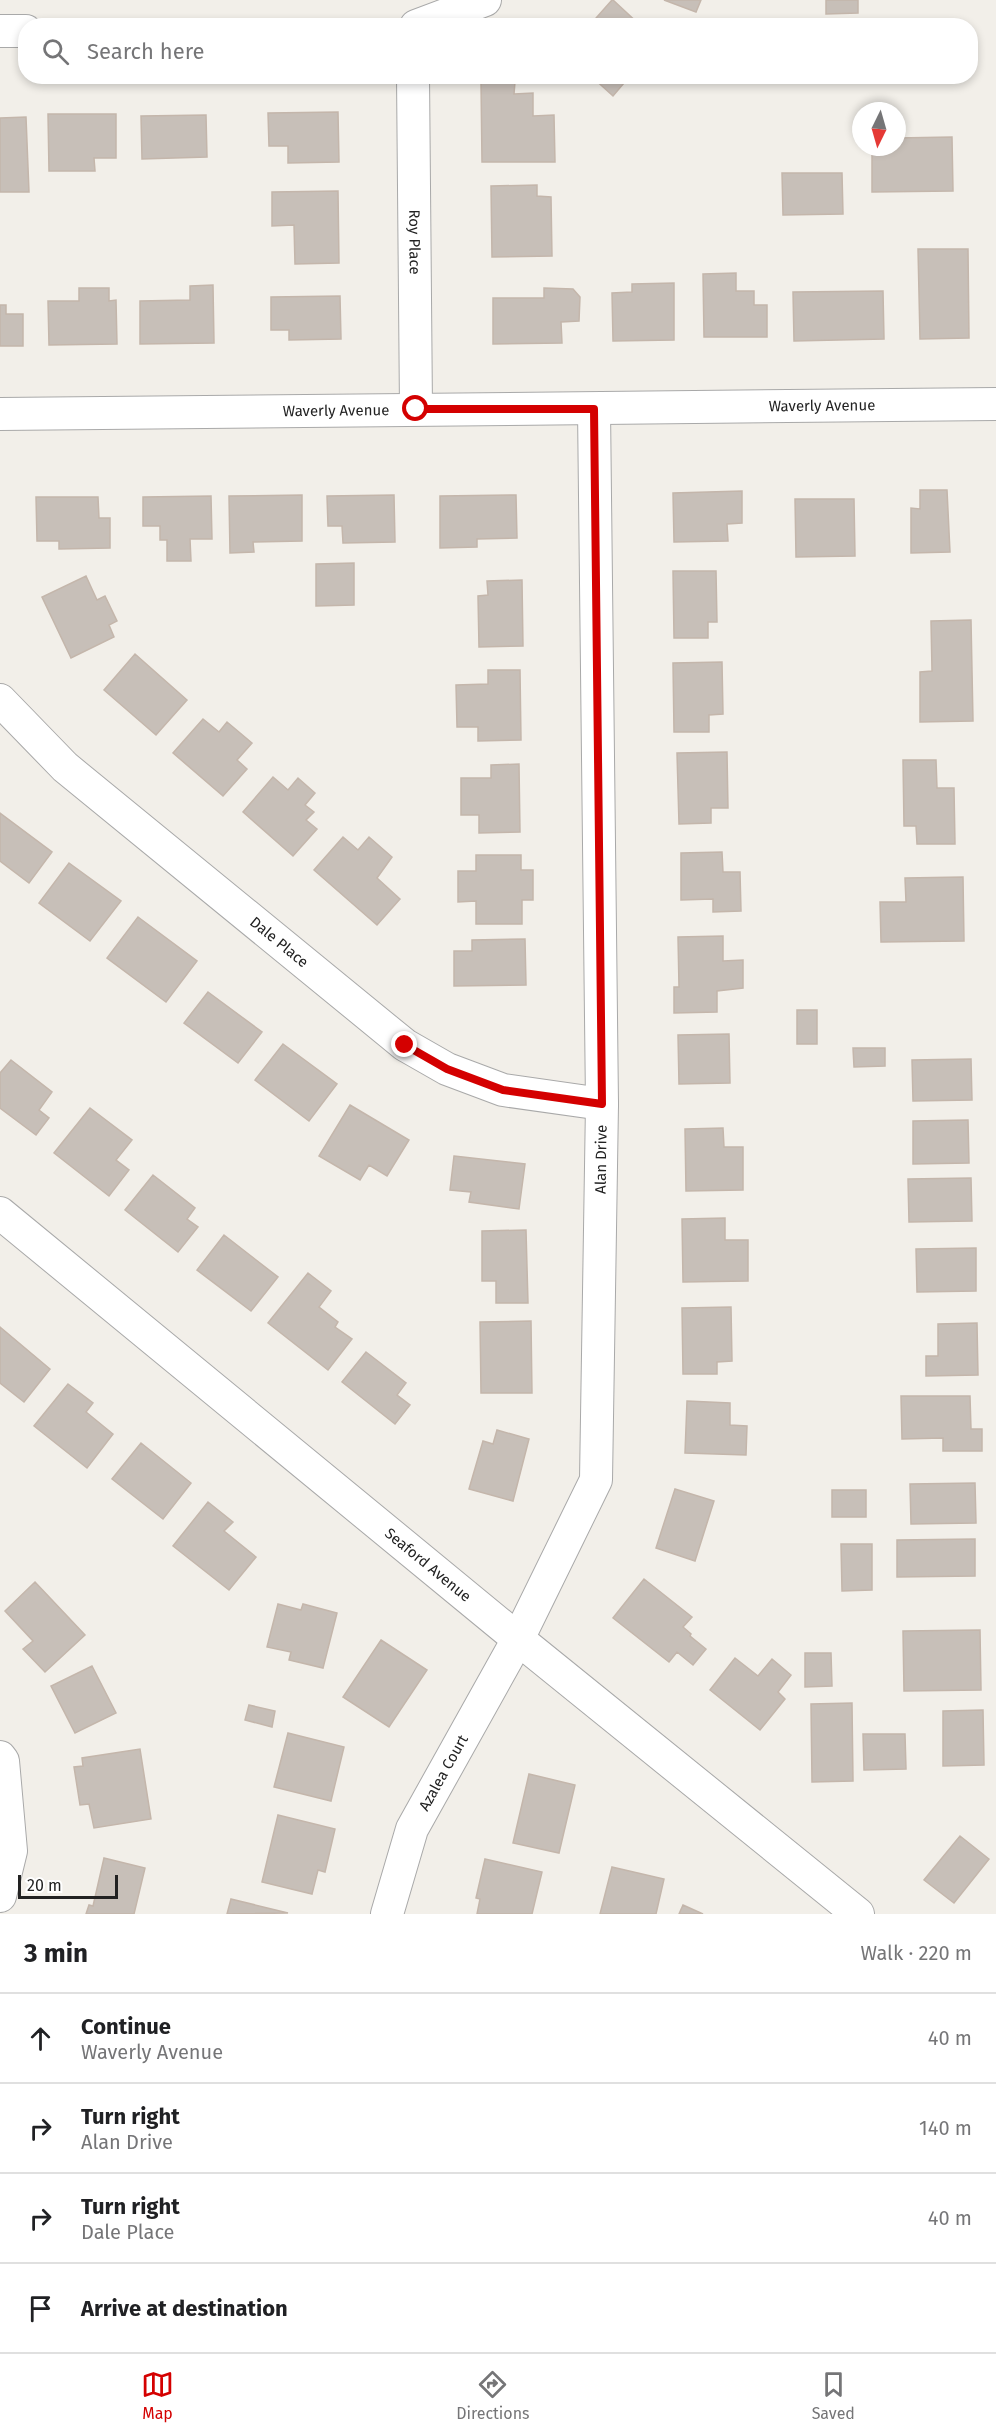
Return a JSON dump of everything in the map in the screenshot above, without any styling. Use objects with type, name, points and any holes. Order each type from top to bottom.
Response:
[{"type":"street","points":[[437,18],[485,0]]},
{"type":"street","points":[[0,31],[18,31]]},
{"type":"street","name":"Roy Place","points":[[413,84],[416,409]]},
{"type":"street","name":"Waverly Avenue","points":[[0,414],[996,404]]},
{"type":"street","name":"Alan Drive","points":[[518,1639],[596,1480],[602,1104],[594,409]]},
{"type":"street","name":"Dale Place","points":[[0,699],[65,767],[405,1045],[447,1069],[503,1090],[602,1104]]},
{"type":"street","name":"Seaford Avenue","points":[[0,1213],[518,1639],[858,1914]]},
{"type":"street","name":"Azalea Court","points":[[387,1914],[412,1829],[518,1639]]},
{"type":"street","points":[[0,1757],[3,1761],[11,1851],[0,1896]]},
{"type":"building","points":[[613,0],[632,18],[596,18]]},
{"type":"building","points":[[664,0],[701,0],[696,12]]},
{"type":"building","points":[[826,0],[858,0],[858,13],[826,14]]},
{"type":"building","points":[[481,84],[515,84],[514,94],[533,93],[533,116],[554,115],[555,162],[482,162]]},
{"type":"building","points":[[600,84],[623,84],[613,96]]},
{"type":"building","points":[[338,112],[339,162],[288,163],[288,146],[269,146],[268,113]]},
{"type":"building","points":[[48,114],[116,114],[116,158],[94,158],[95,171],[49,171]]},
{"type":"building","points":[[206,115],[207,157],[142,159],[141,116]]},
{"type":"building","points":[[26,117],[29,192],[0,192],[0,118]]},
{"type":"building","points":[[952,137],[953,191],[872,192],[872,156],[906,156],[906,138]]},
{"type":"building","points":[[782,173],[842,173],[843,214],[783,215]]},
{"type":"building","points":[[537,185],[537,196],[551,197],[552,256],[492,257],[491,186]]},
{"type":"building","points":[[338,191],[339,263],[295,264],[294,225],[272,226],[272,192]]},
{"type":"building","points":[[918,249],[968,249],[969,338],[920,339]]},
{"type":"building","points":[[736,273],[736,291],[754,291],[754,305],[767,305],[767,337],[704,337],[703,274]]},
{"type":"building","points":[[674,283],[674,340],[613,341],[612,293],[632,292],[632,284]]},
{"type":"building","points":[[213,285],[214,343],[140,344],[140,301],[190,300],[190,286]]},
{"type":"building","points":[[79,288],[109,288],[109,301],[116,300],[117,344],[49,345],[48,301],[79,301]]},
{"type":"building","points":[[544,288],[573,289],[580,297],[579,321],[561,322],[562,343],[493,344],[493,298],[544,298]]},
{"type":"building","points":[[883,291],[884,339],[794,341],[793,292]]},
{"type":"building","points":[[340,296],[341,339],[289,340],[289,330],[271,330],[271,297]]},
{"type":"building","points":[[0,305],[6,305],[6,314],[23,314],[23,346],[0,346]]},
{"type":"building","points":[[920,490],[947,490],[950,552],[911,553],[911,508],[920,509]]},
{"type":"building","points":[[742,491],[742,523],[727,524],[728,541],[674,542],[673,493]]},
{"type":"building","points":[[302,495],[302,541],[253,542],[254,552],[230,553],[229,496]]},
{"type":"building","points":[[394,495],[395,542],[343,543],[342,526],[328,526],[327,496]]},
{"type":"building","points":[[516,495],[517,538],[477,539],[477,547],[440,548],[440,496]]},
{"type":"building","points":[[211,496],[212,539],[190,539],[191,561],[167,561],[167,540],[160,540],[160,526],[143,526],[143,497]]},
{"type":"building","points":[[36,497],[98,497],[99,518],[110,518],[110,548],[59,549],[59,541],[37,541]]},
{"type":"building","points":[[795,499],[854,499],[855,556],[796,557]]},
{"type":"building","points":[[354,563],[354,605],[316,606],[316,564]]},
{"type":"building","points":[[673,571],[716,571],[717,622],[708,622],[708,638],[674,638]]},
{"type":"building","points":[[86,576],[97,600],[105,596],[117,621],[109,625],[114,637],[71,658],[42,597]]},
{"type":"building","points":[[522,580],[523,646],[479,647],[478,596],[488,595],[487,581]]},
{"type":"building","points":[[971,620],[973,721],[920,722],[920,672],[932,671],[931,621]]},
{"type":"building","points":[[135,654],[187,700],[156,735],[104,690]]},
{"type":"building","points":[[722,662],[723,714],[709,715],[709,732],[674,732],[673,663]]},
{"type":"building","points":[[488,670],[520,670],[521,740],[478,741],[478,727],[457,727],[456,685],[488,684]]},
{"type":"building","points":[[203,719],[219,732],[227,722],[252,743],[237,760],[247,769],[223,796],[173,753]]},
{"type":"building","points":[[727,752],[728,808],[711,808],[711,823],[679,824],[677,753]]},
{"type":"building","points":[[903,760],[936,760],[937,788],[954,788],[955,844],[917,844],[916,826],[904,826]]},
{"type":"building","points":[[519,764],[520,832],[479,833],[479,815],[461,815],[461,778],[491,778],[491,765]]},
{"type":"building","points":[[273,777],[288,790],[298,778],[315,793],[305,805],[314,812],[306,820],[317,829],[293,856],[243,812]]},
{"type":"building","points":[[0,813],[52,852],[29,883],[0,861]]},
{"type":"building","points":[[343,837],[358,850],[369,837],[392,857],[377,878],[400,899],[377,925],[314,870]]},
{"type":"building","points":[[722,852],[723,872],[740,872],[741,911],[713,912],[713,899],[681,900],[681,853]]},
{"type":"building","points":[[476,855],[521,855],[521,870],[533,870],[533,900],[522,900],[522,924],[476,924],[476,901],[458,902],[458,871],[476,871]]},
{"type":"building","points":[[69,863],[121,901],[90,941],[39,903]]},
{"type":"building","points":[[963,877],[964,941],[881,942],[880,902],[906,902],[905,878]]},
{"type":"building","points":[[138,917],[197,961],[166,1002],[107,958]]},
{"type":"building","points":[[723,936],[723,961],[743,960],[743,988],[717,991],[717,1012],[674,1013],[674,987],[679,987],[678,937]]},
{"type":"building","points":[[525,939],[526,985],[454,986],[454,951],[472,951],[472,940]]},
{"type":"building","points":[[208,992],[262,1032],[238,1063],[184,1023]]},
{"type":"building","points":[[797,1010],[817,1010],[817,1044],[797,1044]]},
{"type":"building","points":[[729,1034],[730,1083],[679,1084],[678,1035]]},
{"type":"building","points":[[283,1044],[337,1084],[309,1121],[255,1080]]},
{"type":"building","points":[[853,1048],[885,1048],[885,1066],[854,1067]]},
{"type":"building","points":[[971,1059],[972,1100],[913,1101],[912,1060]]},
{"type":"building","points":[[11,1060],[52,1092],[39,1110],[49,1118],[36,1135],[0,1108],[0,1073]]},
{"type":"building","points":[[350,1105],[409,1140],[387,1176],[369,1165],[360,1180],[319,1156]]},
{"type":"building","points":[[90,1108],[132,1140],[116,1160],[129,1170],[109,1196],[54,1153]]},
{"type":"building","points":[[968,1120],[969,1163],[913,1164],[913,1121]]},
{"type":"building","points":[[723,1128],[724,1147],[743,1147],[743,1190],[686,1191],[685,1129]]},
{"type":"building","points":[[454,1156],[525,1164],[519,1209],[469,1202],[471,1192],[450,1190]]},
{"type":"building","points":[[153,1175],[195,1208],[187,1219],[198,1227],[178,1252],[125,1210]]},
{"type":"building","points":[[971,1178],[972,1221],[909,1222],[908,1179]]},
{"type":"building","points":[[725,1218],[725,1240],[748,1240],[748,1281],[683,1282],[682,1219]]},
{"type":"building","points":[[526,1230],[528,1303],[496,1303],[496,1281],[482,1281],[482,1231]]},
{"type":"building","points":[[224,1235],[278,1277],[251,1311],[197,1270]]},
{"type":"building","points":[[976,1248],[976,1291],[917,1292],[916,1249]]},
{"type":"building","points":[[308,1273],[331,1291],[319,1307],[338,1322],[335,1327],[352,1339],[328,1370],[268,1323]]},
{"type":"building","points":[[731,1307],[732,1361],[717,1362],[717,1374],[683,1374],[682,1308]]},
{"type":"building","points":[[531,1321],[532,1393],[481,1393],[480,1322]]},
{"type":"building","points":[[977,1323],[978,1375],[926,1376],[926,1356],[938,1356],[938,1324]]},
{"type":"building","points":[[0,1327],[50,1369],[24,1402],[0,1383]]},
{"type":"building","points":[[366,1352],[406,1383],[397,1395],[410,1405],[395,1424],[342,1382]]},
{"type":"building","points":[[68,1384],[93,1403],[86,1412],[113,1434],[87,1468],[34,1426]]},
{"type":"building","points":[[901,1396],[970,1396],[971,1429],[982,1429],[982,1451],[943,1451],[943,1438],[902,1439]]},
{"type":"building","points":[[687,1401],[730,1403],[730,1425],[747,1426],[746,1455],[685,1453]]},
{"type":"building","points":[[497,1430],[529,1439],[513,1501],[469,1489],[483,1441],[493,1444]]},
{"type":"building","points":[[141,1443],[191,1483],[163,1519],[112,1479]]},
{"type":"building","points":[[975,1483],[976,1523],[911,1524],[910,1484]]},
{"type":"building","points":[[675,1489],[714,1501],[695,1561],[656,1548]]},
{"type":"building","points":[[832,1490],[866,1490],[866,1517],[832,1517]]},
{"type":"building","points":[[208,1502],[233,1522],[224,1531],[256,1557],[229,1590],[173,1546]]},
{"type":"building","points":[[975,1539],[975,1576],[897,1577],[897,1540]]},
{"type":"building","points":[[841,1544],[872,1544],[872,1590],[842,1591]]},
{"type":"building","points":[[644,1579],[692,1617],[683,1627],[706,1649],[693,1665],[677,1652],[669,1662],[613,1618]]},
{"type":"building","points":[[35,1582],[85,1635],[45,1672],[23,1649],[33,1641],[5,1611]]},
{"type":"building","points":[[278,1604],[301,1610],[303,1604],[337,1613],[323,1668],[289,1660],[291,1652],[267,1647]]},
{"type":"building","points":[[980,1630],[981,1690],[904,1691],[903,1631]]},
{"type":"building","points":[[381,1640],[427,1670],[389,1727],[343,1697]]},
{"type":"building","points":[[805,1653],[831,1653],[832,1686],[805,1687]]},
{"type":"building","points":[[735,1658],[758,1676],[772,1659],[791,1675],[778,1692],[785,1699],[760,1730],[710,1690]]},
{"type":"building","points":[[92,1666],[116,1713],[75,1733],[51,1686]]},
{"type":"building","points":[[852,1703],[853,1781],[812,1782],[811,1704]]},
{"type":"building","points":[[249,1705],[275,1711],[272,1727],[245,1720]]},
{"type":"building","points":[[983,1710],[984,1765],[943,1766],[943,1711]]},
{"type":"building","points":[[288,1733],[344,1747],[331,1801],[274,1787]]},
{"type":"building","points":[[863,1734],[905,1734],[906,1769],[864,1770]]},
{"type":"building","points":[[140,1749],[151,1819],[94,1828],[89,1804],[80,1805],[74,1767],[83,1766],[82,1758]]},
{"type":"building","points":[[529,1774],[575,1785],[559,1853],[513,1843]]},
{"type":"building","points":[[278,1815],[335,1829],[325,1872],[318,1870],[312,1894],[262,1882]]},
{"type":"building","points":[[960,1836],[989,1859],[954,1903],[924,1880]]},
{"type":"building","points":[[104,1858],[145,1868],[134,1914],[86,1914],[89,1905],[93,1906]]},
{"type":"building","points":[[485,1859],[542,1872],[532,1914],[477,1914],[480,1899],[476,1898]]},
{"type":"building","points":[[612,1867],[664,1879],[656,1914],[600,1914]]},
{"type":"building","points":[[231,1899],[288,1913],[227,1914]]},
{"type":"building","points":[[683,1905],[703,1914],[679,1914]]},
{"type":"route","points":[[405,1045],[447,1069],[503,1090],[602,1104],[594,409],[416,409]]}]
